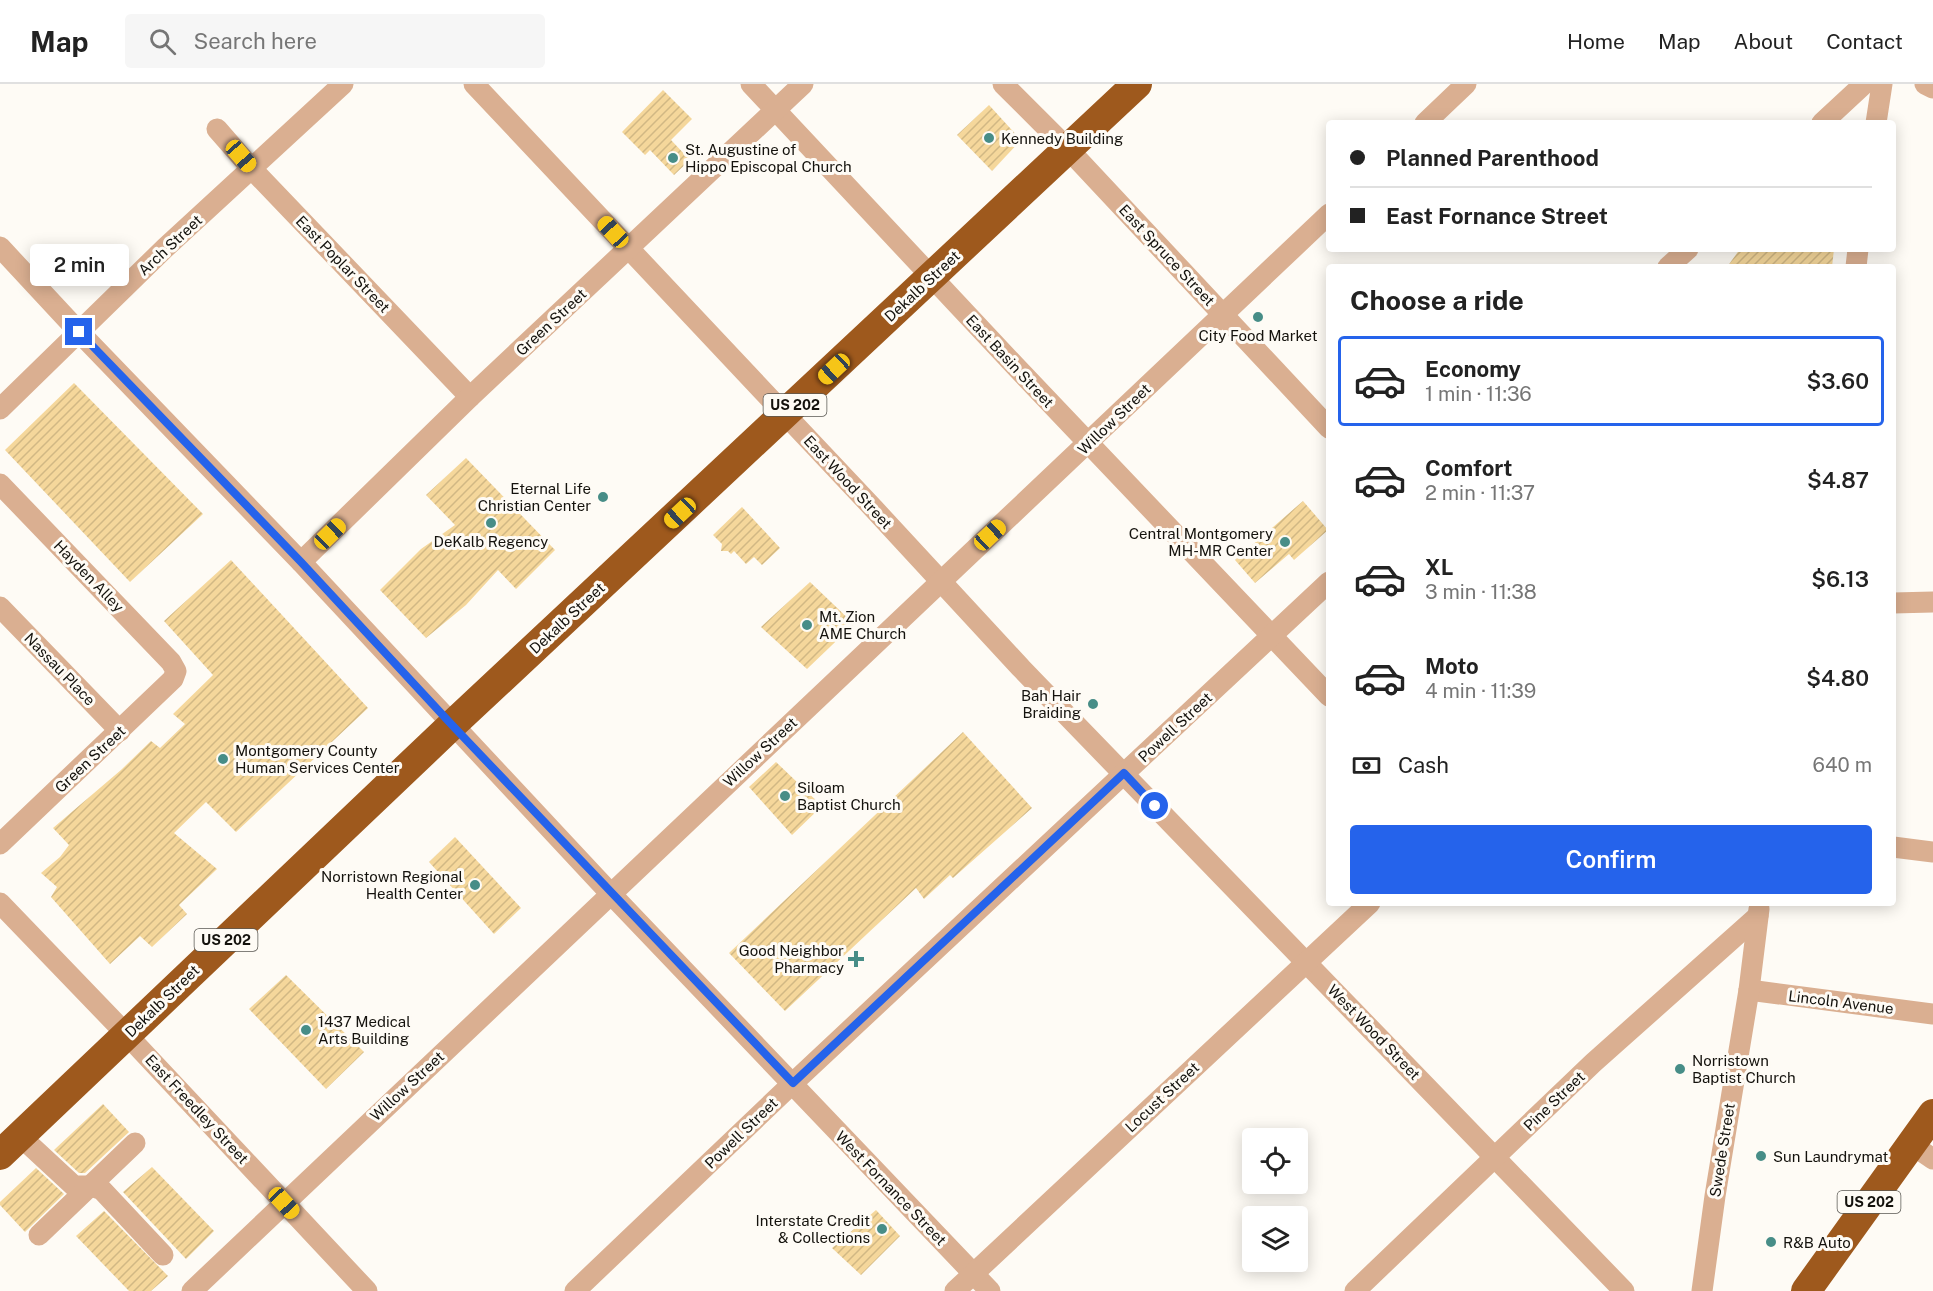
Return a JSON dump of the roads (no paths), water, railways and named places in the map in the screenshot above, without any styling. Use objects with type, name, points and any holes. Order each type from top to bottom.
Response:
[{"type":"highway","name":"Dekalb Street","points":[[10,1146],[452,725],[1137,84]]},
{"type":"highway","name":"US 202","points":[[1806,1291],[1922,1152],[1933,1114]]},
{"type":"street","name":"Arch Street","points":[[0,409],[165,248],[343,84]]},
{"type":"street","name":"East Wood Street","points":[[474,84],[1021,668],[1124,773]]},
{"type":"street","name":"East Basin Street","points":[[751,84],[1326,693]]},
{"type":"street","name":"Green Street","points":[[301,562],[470,397],[803,84]]},
{"type":"street","name":"East Spruce Street","points":[[1003,84],[1068,149],[1326,425]]},
{"type":"street","points":[[1428,120],[1466,84]]},
{"type":"street","points":[[1825,120],[1864,84]]},
{"type":"street","points":[[1876,120],[1882,84]]},
{"type":"street","points":[[1925,84],[1933,88]]},
{"type":"street","name":"East Poplar Street","points":[[218,129],[252,169],[470,397]]},
{"type":"street","name":"Willow Street","points":[[192,1291],[1326,217]]},
{"type":"street","name":"West Fornance Street","points":[[0,247],[301,562],[611,894],[990,1291]]},
{"type":"street","points":[[1671,264],[1685,252]]},
{"type":"street","name":"Hayden Alley","points":[[0,484],[171,662],[176,671]]},
{"type":"street","name":"Powell Street","points":[[575,1291],[793,1083],[1326,585]]},
{"type":"street","points":[[1896,603],[1933,602]]},
{"type":"street","name":"Nassau Place","points":[[0,607],[120,731]]},
{"type":"street","name":"Green Street","points":[[0,844],[173,679],[176,671]]},
{"type":"street","name":"West Wood Street","points":[[1124,773],[1624,1291]]},
{"type":"street","points":[[1896,848],[1933,852]]},
{"type":"street","name":"East Freedley Street","points":[[0,903],[367,1291]]},
{"type":"street","name":"Locust Street","points":[[955,1291],[1367,906]]},
{"type":"street","name":"Swede Street","points":[[1701,1291],[1749,990],[1759,909]]},
{"type":"street","name":"Pine Street","points":[[1355,1291],[1593,1063],[1759,909]]},
{"type":"street","name":"Lincoln Avenue","points":[[1749,990],[1933,1014]]},
{"type":"street","points":[[39,1235],[135,1143]]},
{"type":"street","points":[[10,1146],[74,1186],[91,1186],[102,1190],[163,1255]]},
{"type":"place","name":"Kennedy Building","points":[[989,138]]},
{"type":"place","name":"St. Augustine of Hippo Episcopal Church","points":[[673,158]]},
{"type":"place","name":"City Food Market","points":[[1258,317]]},
{"type":"place","name":"Eternal Life Christian Center","points":[[603,497]]},
{"type":"place","name":"DeKalb Regency","points":[[491,523]]},
{"type":"place","name":"Central Montgomery MH-MR Center","points":[[1285,542]]},
{"type":"place","name":"Mt. Zion AME Church","points":[[807,625]]},
{"type":"place","name":"Bah Hair Braiding","points":[[1093,704]]},
{"type":"place","name":"Montgomery County Human Services Center","points":[[223,759]]},
{"type":"place","name":"Siloam Baptist Church","points":[[785,796]]},
{"type":"place","name":"Norristown Regional Health Center","points":[[475,885]]},
{"type":"place","name":"Good Neighbor Pharmacy","points":[[856,959]]},
{"type":"place","name":"1437 Medical Arts Building","points":[[306,1030]]},
{"type":"place","name":"Norristown Baptist Church","points":[[1680,1069]]},
{"type":"place","name":"Sun Laundrymat","points":[[1761,1156]]},
{"type":"place","name":"Interstate Credit & Collections","points":[[882,1229]]},
{"type":"place","name":"R&B Auto","points":[[1771,1242]]}]
